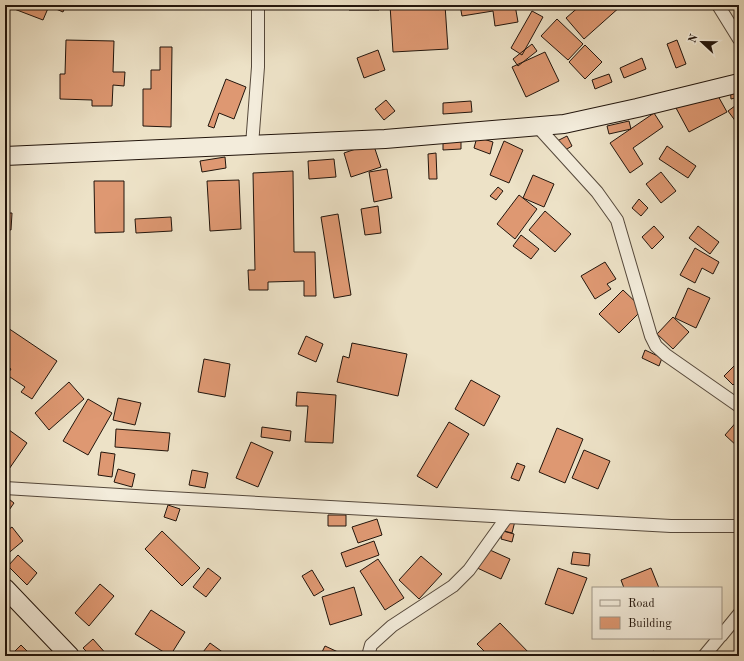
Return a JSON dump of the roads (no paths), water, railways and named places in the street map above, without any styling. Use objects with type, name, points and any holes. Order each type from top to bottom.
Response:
[{"type":"street","points":[[252,145],[258,67],[258,5]]},
{"type":"street","points":[[718,5],[739,39]]},
{"type":"street","points":[[5,156],[384,139],[564,124],[739,84]]},
{"type":"street","points":[[537,126],[597,192],[616,220],[651,336],[656,346],[666,355],[739,406]]},
{"type":"street","points":[[5,488],[670,526],[739,526]]},
{"type":"street","points":[[368,656],[372,645],[392,626],[453,586],[469,570],[507,517]]},
{"type":"street","points":[[5,588],[70,656]]},
{"type":"street","points":[[722,635],[739,614]]},
{"type":"street","points":[[704,656],[718,639]]}]
